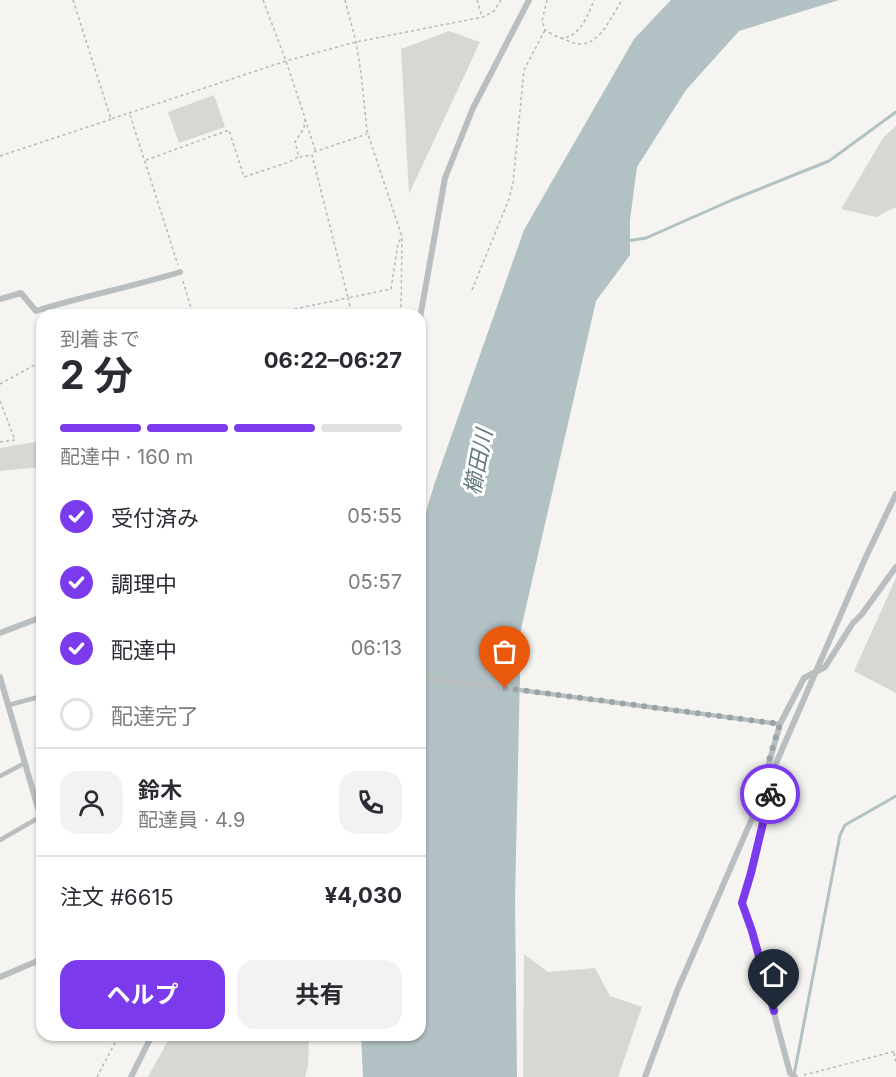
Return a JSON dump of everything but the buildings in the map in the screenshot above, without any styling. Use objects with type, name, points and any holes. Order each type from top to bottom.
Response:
[{"type":"street","points":[[422,309],[445,178],[473,108],[529,0]]},
{"type":"street","points":[[42,309],[180,272]]},
{"type":"street","points":[[0,299],[21,293],[36,311]]},
{"type":"street","points":[[645,1077],[676,991],[896,494]]},
{"type":"street","points":[[793,1076],[742,903],[769,801],[768,763],[780,724],[804,678],[825,667],[853,623],[896,567]]},
{"type":"street","points":[[0,633],[36,619]]},
{"type":"street","points":[[0,677],[36,795]]},
{"type":"street","points":[[0,977],[36,962]]},
{"type":"street","points":[[131,1077],[150,1041]]},
{"type":"lane","points":[[426,678],[780,724]]},
{"type":"lane","points":[[9,705],[36,698]]},
{"type":"lane","points":[[0,776],[25,763]]},
{"type":"lane","points":[[0,840],[36,822]]},
{"type":"path","points":[[73,0],[111,120]]},
{"type":"path","points":[[263,0],[315,149],[313,154],[351,309]]},
{"type":"path","points":[[345,0],[356,42],[368,134],[402,237],[401,309]]},
{"type":"path","points":[[477,0],[483,17]]},
{"type":"path","points":[[0,156],[286,61],[356,42],[483,17],[494,11],[501,0]]},
{"type":"path","points":[[547,0],[542,21],[545,30],[580,44],[593,41],[604,29],[622,0]]},
{"type":"path","points":[[561,38],[577,30],[586,18],[594,0]]},
{"type":"path","points":[[472,290],[509,199],[513,183],[524,70],[545,30]]},
{"type":"path","points":[[130,114],[191,309]]},
{"type":"path","points":[[298,156],[296,142],[304,128],[305,118]]},
{"type":"path","points":[[145,160],[229,130],[244,177],[289,162],[298,156],[313,154],[368,134]]},
{"type":"path","points":[[294,309],[391,289],[398,243],[402,237]]},
{"type":"path","points":[[0,384],[36,364]]},
{"type":"path","points":[[0,401],[15,440],[0,442]]},
{"type":"path","points":[[97,1077],[117,1041]]},
{"type":"path","points":[[800,1076],[895,1052],[896,1062]]},
{"type":"shaded area","points":[[449,31],[480,42],[409,194],[401,49]]},
{"type":"shaded area","points":[[214,95],[225,127],[179,143],[168,112]]},
{"type":"shaded area","points":[[896,126],[896,207],[876,217],[841,209],[883,138]]},
{"type":"shaded area","points":[[36,442],[36,468],[0,471],[0,448]]},
{"type":"shaded area","points":[[896,578],[896,693],[854,671]]},
{"type":"shaded area","points":[[524,954],[548,972],[595,968],[610,996],[642,1007],[618,1077],[523,1077]]},
{"type":"shaded area","points":[[168,1041],[309,1041],[308,1066],[305,1077],[148,1077]]},
{"type":"water","name":"櫛田川","points":[[671,0],[839,0],[739,31],[686,90],[637,167],[630,220],[630,255],[596,301],[521,629],[515,899],[517,1077],[363,1077],[361,1041],[426,1041],[426,512],[524,230],[634,39]]},
{"type":"waterway","points":[[627,241],[646,238],[829,161],[896,112]]},
{"type":"waterway","points":[[794,1075],[840,835],[845,825],[896,796]]},
{"type":"way so far","points":[[505,688],[780,724],[768,763],[770,794]]},
{"type":"route","points":[[770,794],[742,903],[774,1011]]}]
